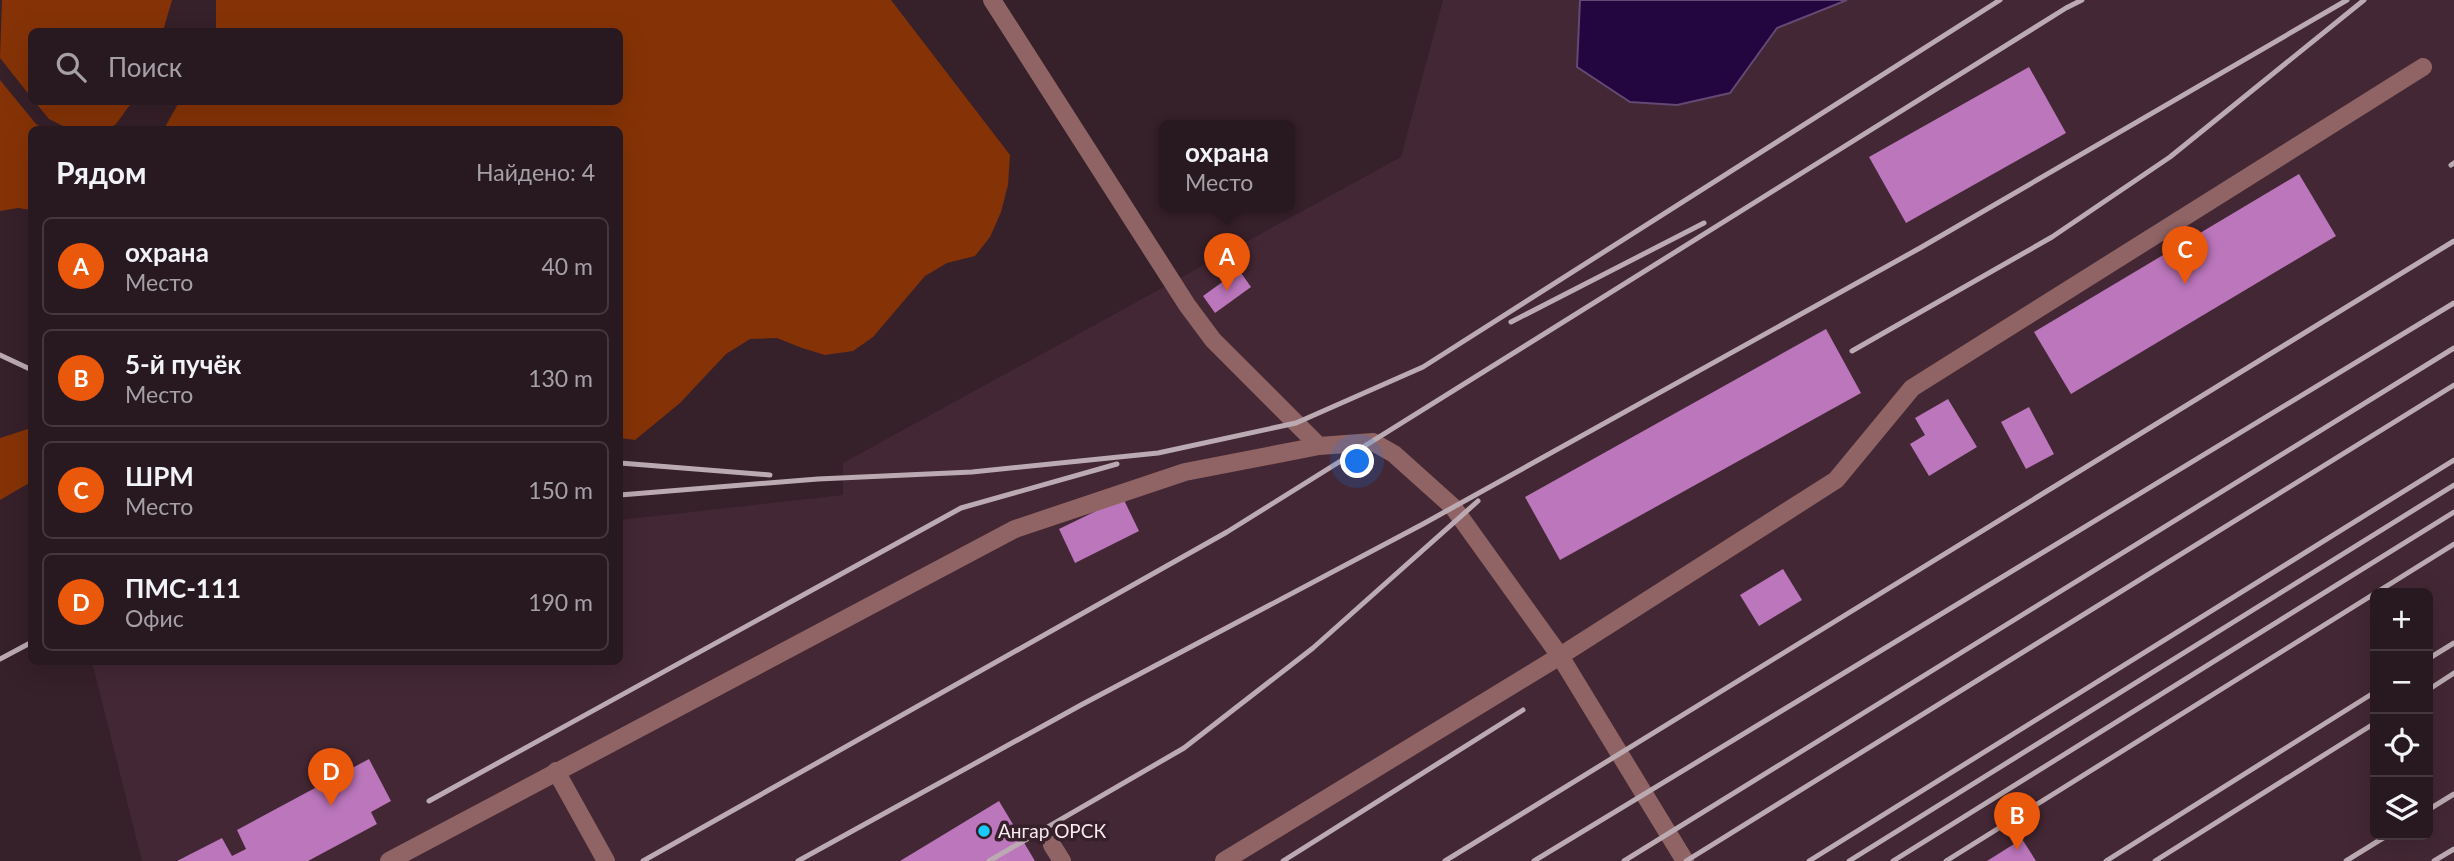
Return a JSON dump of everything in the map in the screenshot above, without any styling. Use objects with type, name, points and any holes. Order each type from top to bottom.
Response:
[{"type":"lane","points":[[992,0],[1187,305],[1213,340],[1319,446]]},
{"type":"lane","points":[[1224,861],[1560,656],[1836,480],[1912,388],[2423,66]]},
{"type":"lane","points":[[389,861],[1015,529],[1185,472],[1319,446],[1373,442],[1394,454],[1453,508],[1560,656],[1685,861]]},
{"type":"lane","points":[[556,771],[606,861]]},
{"type":"lane","points":[[1052,845],[1062,861]]},
{"type":"shaded area","points":[[2,0],[172,0],[164,28],[28,28],[28,93],[0,58]]},
{"type":"shaded area","points":[[216,0],[891,0],[1010,155],[1008,185],[1001,212],[990,237],[975,256],[947,263],[925,276],[873,337],[853,351],[825,355],[777,338],[750,339],[726,354],[680,403],[635,440],[623,438],[623,126],[166,126],[177,105],[623,105],[623,28],[216,28]]},
{"type":"shaded area","points":[[1443,0],[2454,0],[2454,861],[142,861],[93,665],[623,665],[623,520],[843,495],[843,463],[1401,157]]},
{"type":"shaded area","points":[[1580,0],[1847,0],[1777,28],[1730,93],[1677,105],[1630,102],[1577,67]]},
{"type":"shaded area","points":[[0,80],[39,126],[28,126],[28,210],[0,211]]},
{"type":"shaded area","points":[[37,105],[130,105],[113,126],[63,126],[49,119]]},
{"type":"shaded area","points":[[28,429],[28,484],[0,500],[0,438]]},
{"type":"building","points":[[2029,67],[2066,133],[1906,223],[1869,157]]},
{"type":"building","points":[[2299,174],[2336,236],[2071,394],[2034,332]]},
{"type":"building","points":[[1239,270],[1251,287],[1215,313],[1203,296]]},
{"type":"building","points":[[1826,329],[1861,393],[1560,560],[1525,497]]},
{"type":"building","points":[[1948,399],[1977,447],[1929,476],[1910,444],[1925,435],[1915,418]]},
{"type":"building","points":[[2029,407],[2054,454],[2026,469],[2001,422]]},
{"type":"building","points":[[1123,498],[1139,531],[1075,563],[1059,529]]},
{"type":"building","points":[[1783,569],[1802,600],[1759,626],[1740,595]]},
{"type":"building","points":[[369,759],[391,801],[371,812],[377,824],[308,861],[177,861],[222,838],[232,856],[246,849],[237,830]]},
{"type":"building","name":"Ангар ОРСК","points":[[999,801],[1035,861],[900,861]]},
{"type":"building","points":[[2022,839],[2036,861],[1987,861]]},
{"type":"railway","points":[[623,495],[818,479],[972,472],[1158,453],[1296,423],[1423,367],[2000,0]]},
{"type":"railway","points":[[643,861],[1227,532],[2082,0]]},
{"type":"railway","points":[[798,861],[1081,705],[1423,524],[1920,248],[2347,0]]},
{"type":"railway","points":[[1852,351],[2052,237],[2170,157],[2364,0]]},
{"type":"railway","points":[[1511,322],[1704,223]]},
{"type":"railway","points":[[1445,861],[2454,241]]},
{"type":"railway","points":[[1534,861],[2454,303]]},
{"type":"railway","points":[[1624,861],[2454,348]]},
{"type":"railway","points":[[0,355],[28,368]]},
{"type":"railway","points":[[1686,861],[2454,385]]},
{"type":"railway","points":[[1809,861],[2454,460]]},
{"type":"railway","points":[[623,463],[770,475]]},
{"type":"railway","points":[[429,801],[961,508],[1117,464]]},
{"type":"railway","points":[[1849,861],[2454,485]]},
{"type":"railway","points":[[989,861],[1184,748],[1313,648],[1478,501]]},
{"type":"railway","points":[[1893,861],[2454,512]]},
{"type":"railway","points":[[1946,861],[2454,544]]},
{"type":"railway","points":[[2433,656],[2454,643]]},
{"type":"railway","points":[[0,659],[28,644]]},
{"type":"railway","points":[[2433,687],[2454,673]]},
{"type":"railway","points":[[2106,861],[2370,695]]},
{"type":"railway","points":[[1283,861],[1523,710]]},
{"type":"railway","points":[[2155,861],[2370,726]]},
{"type":"railway","points":[[2433,807],[2454,794]]},
{"type":"railway","points":[[2346,861],[2380,840]]},
{"type":"railway","points":[[2434,861],[2454,849]]},
{"type":"place","name":"ШРМ","points":[[2185,284]]},
{"type":"place","name":"охрана","points":[[1227,291]]},
{"type":"place","name":"ПМС-111","points":[[331,806]]},
{"type":"place","name":"Ангар ОРСК","points":[[984,831]]},
{"type":"place","name":"5-й пучёк","points":[[2017,850]]}]
